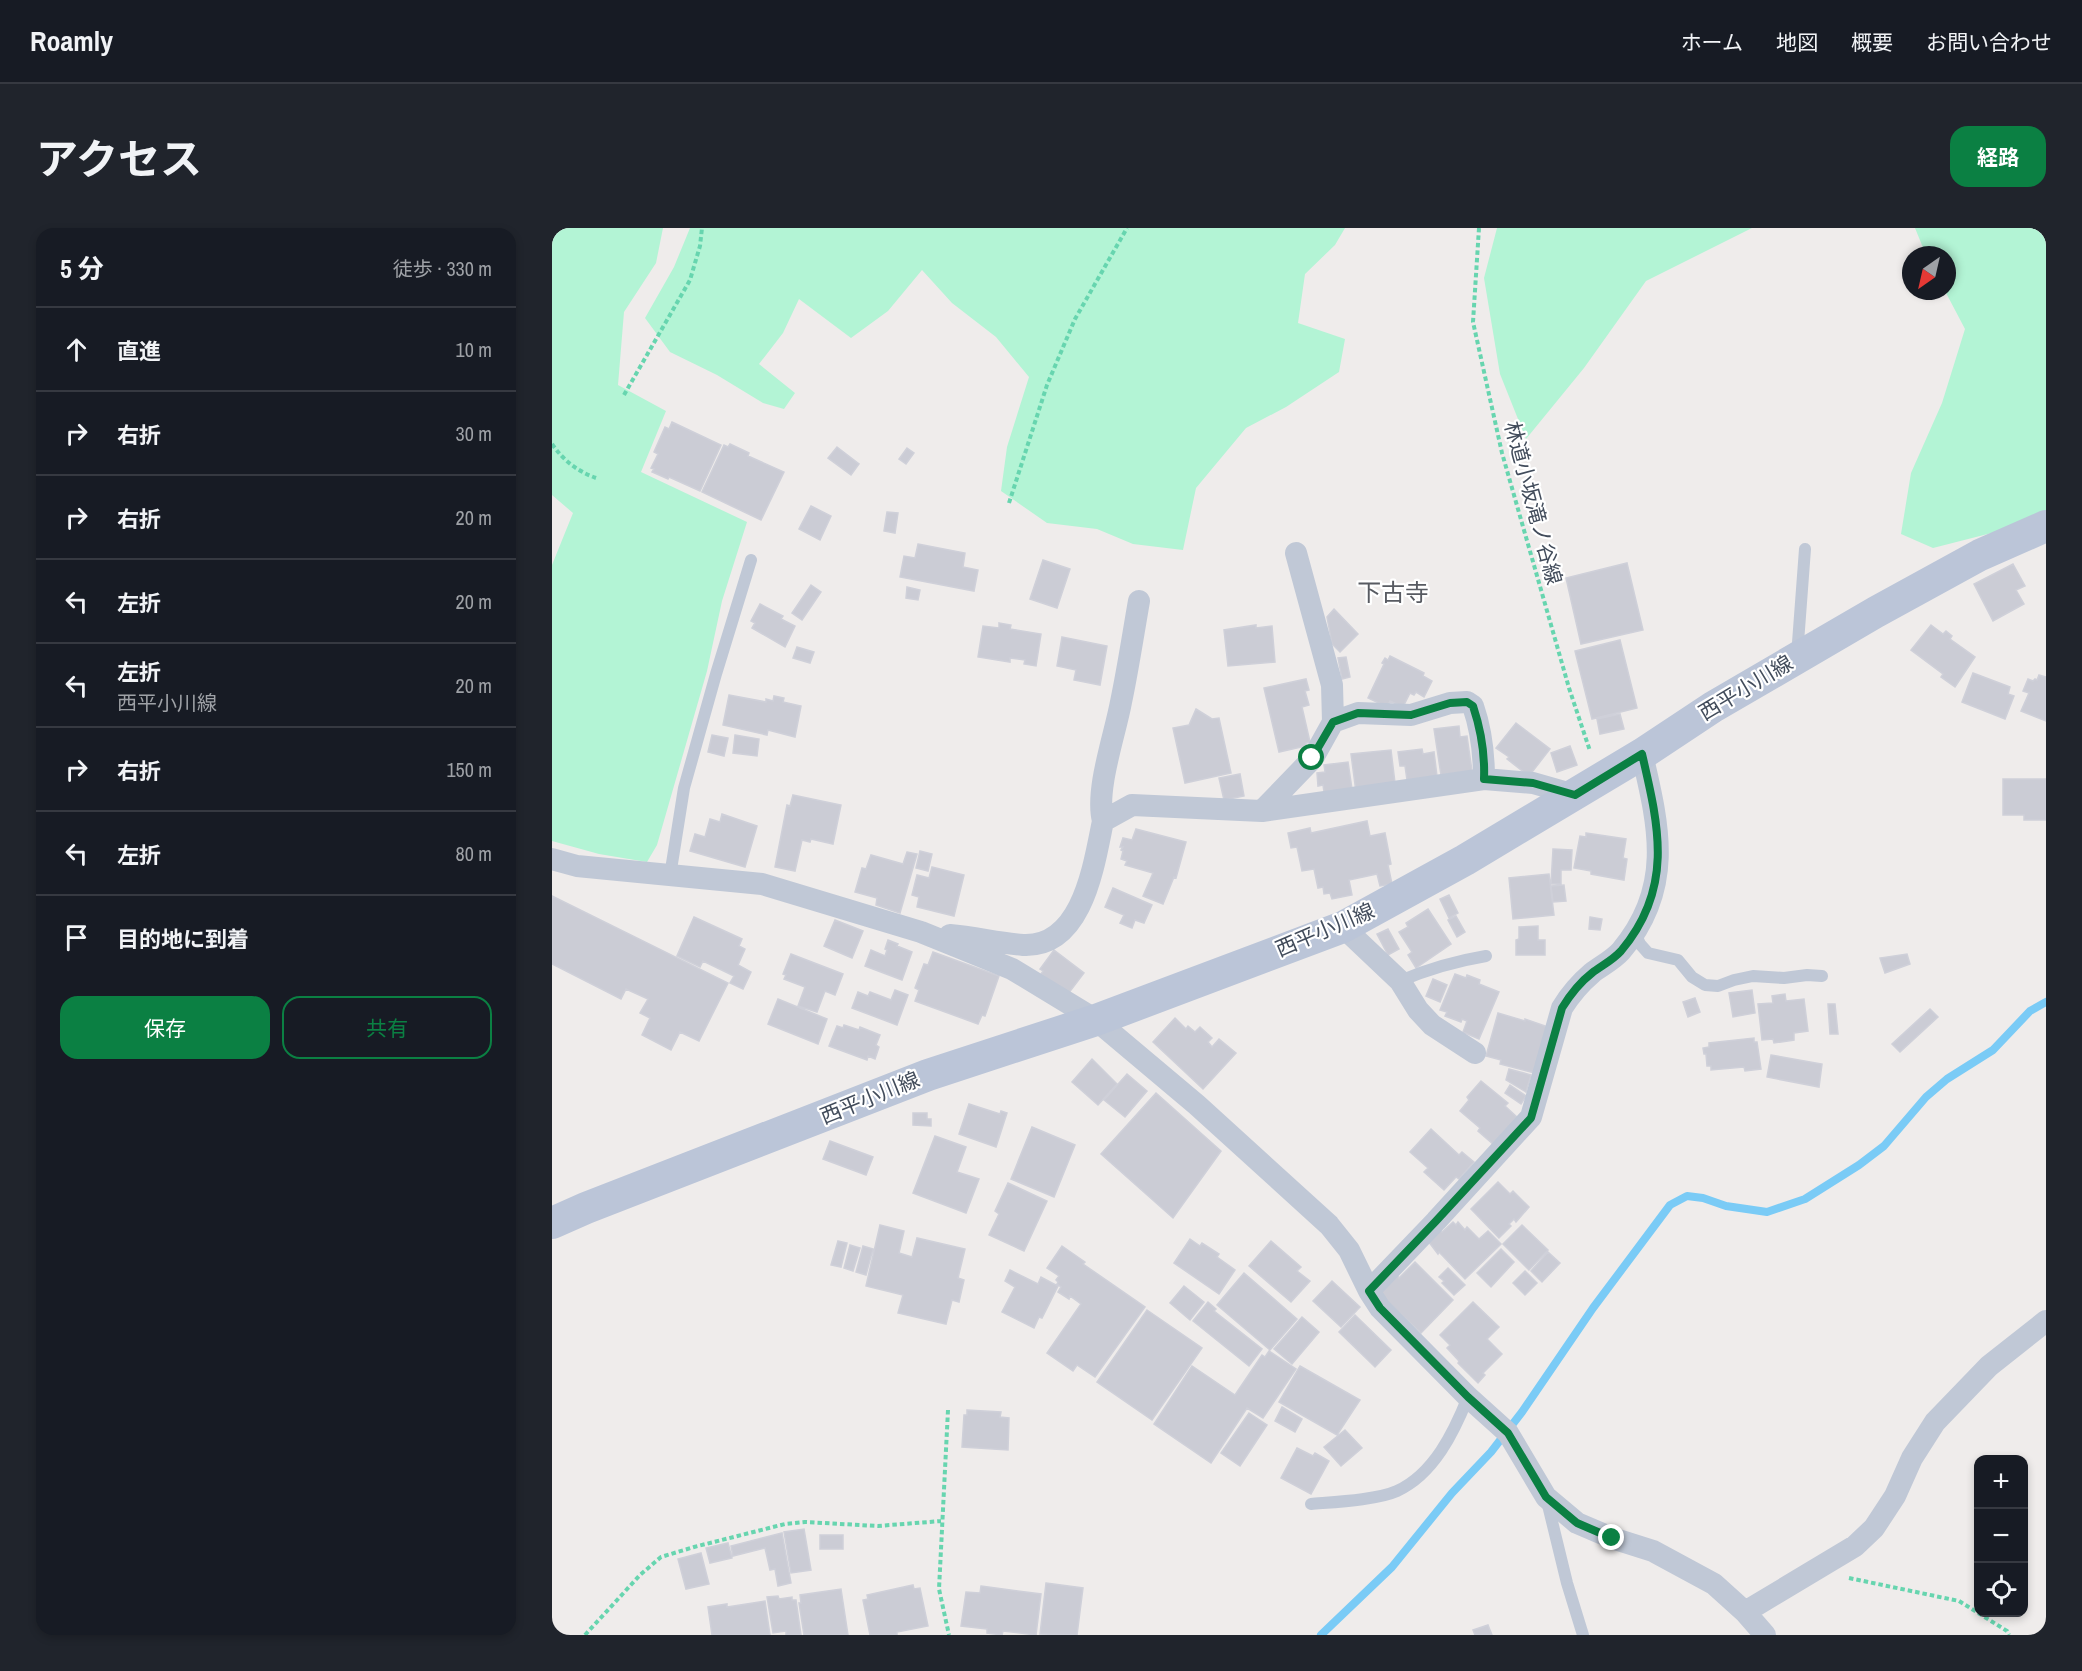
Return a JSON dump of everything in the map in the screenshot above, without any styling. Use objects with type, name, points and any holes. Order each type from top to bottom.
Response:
[{"type":"main road","name":"西平小川線","points":[[552,1223],[928,1075],[1096,1020],[1343,927],[1465,860],[1642,754],[1713,707],[1797,657],[1980,555],[2046,526]]},
{"type":"street","points":[[1262,811],[1312,758],[1333,722],[1332,685],[1296,553]]},
{"type":"street","points":[[921,932],[1025,945],[1048,941],[1069,923],[1082,902],[1092,876],[1103,821],[1100,809],[1106,768],[1121,702],[1139,602]]},
{"type":"street","points":[[1333,722],[1358,713],[1411,715],[1450,703],[1467,702],[1473,706],[1478,721],[1484,758],[1484,779]]},
{"type":"street","points":[[1369,1291],[1531,1118],[1562,1008],[1571,994],[1591,974],[1619,954],[1635,933],[1653,895],[1659,868],[1653,801],[1642,754]]},
{"type":"street","points":[[1103,821],[1132,805],[1262,811],[1484,779],[1587,787]]},
{"type":"street","points":[[552,859],[576,866],[762,884],[921,932],[1012,969],[1096,1020],[1205,1112],[1329,1225],[1349,1250],[1380,1308],[1468,1397],[1508,1433],[1546,1497],[1577,1523],[1612,1538],[1653,1551],[1714,1584],[1745,1612],[1765,1635]]},
{"type":"street","points":[[1343,927],[1400,981],[1418,1010],[1432,1025],[1475,1053]]},
{"type":"street","points":[[1745,1612],[1855,1546],[1874,1528],[1895,1496],[1912,1458],[1935,1422],[1989,1366],[2046,1321]]},
{"type":"lane","points":[[1797,657],[1805,549]]},
{"type":"lane","points":[[670,876],[684,788],[751,560]]},
{"type":"lane","points":[[1635,933],[1640,944],[1648,953],[1678,960],[1692,977],[1706,985],[1718,986],[1753,976],[1784,978],[1822,976]]},
{"type":"lane","points":[[1400,981],[1459,960],[1486,956]]},
{"type":"lane","points":[[1311,1504],[1354,1500],[1396,1492],[1416,1480],[1454,1431],[1468,1397]]},
{"type":"lane","points":[[1546,1497],[1567,1583],[1583,1635]]},
{"type":"path","points":[[624,395],[690,280],[700,246],[702,228]]},
{"type":"path","points":[[1009,503],[1047,385],[1075,319],[1127,228]]},
{"type":"path","name":"林道小坂滝ノ谷線","points":[[1479,228],[1473,322],[1502,453],[1569,688],[1587,787]]},
{"type":"path","points":[[552,444],[569,464],[580,472],[597,478]]},
{"type":"path","points":[[948,1410],[939,1589],[949,1635]]},
{"type":"path","points":[[585,1635],[640,1575],[661,1557],[785,1524],[806,1522],[878,1526],[941,1521]]},
{"type":"path","points":[[1814,1571],[1959,1601],[2007,1631],[2009,1635]]},
{"type":"green space","points":[[552,228],[663,228],[656,263],[624,312],[618,385],[666,411],[641,472],[747,522],[722,601],[707,671],[657,845],[647,862],[599,854],[552,841],[552,565],[573,513],[552,495]]},
{"type":"green space","points":[[690,228],[1345,228],[1335,245],[1305,274],[1298,323],[1345,339],[1339,372],[1286,407],[1246,428],[1196,488],[1183,550],[1133,544],[1097,529],[1047,523],[1001,491],[1007,447],[1029,377],[996,337],[952,303],[922,270],[888,311],[851,338],[799,299],[783,333],[759,364],[795,393],[784,409],[763,403],[717,375],[670,352],[645,318],[674,267]]},
{"type":"green space","points":[[1497,228],[1752,228],[1646,281],[1584,368],[1526,439],[1500,374],[1484,278]]},
{"type":"green space","points":[[1915,228],[2046,228],[2046,515],[2019,526],[1933,548],[1901,534],[1911,473],[1942,403],[1965,329],[1950,300],[1956,300],[1956,246],[1922,246]]},
{"type":"building","points":[[672,422],[721,445],[700,491],[652,472],[654,469],[651,468],[658,454],[654,452],[665,427],[669,429]]},
{"type":"building","points":[[730,444],[749,453],[748,456],[784,472],[761,520],[702,492],[724,445],[728,447]]},
{"type":"building","points":[[837,447],[859,464],[851,475],[828,458]]},
{"type":"building","points":[[907,448],[914,453],[906,464],[899,459]]},
{"type":"building","points":[[811,506],[831,516],[820,540],[799,529]]},
{"type":"building","points":[[887,512],[898,513],[895,533],[884,531]]},
{"type":"building","points":[[918,544],[965,553],[963,567],[978,570],[974,591],[900,577],[904,556],[915,558]]},
{"type":"building","points":[[1043,560],[1070,569],[1057,608],[1030,599]]},
{"type":"building","points":[[1627,563],[1643,630],[1581,644],[1566,578]]},
{"type":"building","points":[[2013,564],[2025,586],[2016,590],[2024,604],[1993,621],[1974,584]]},
{"type":"building","points":[[811,585],[821,592],[802,620],[792,613]]},
{"type":"building","points":[[907,587],[920,590],[918,600],[906,598]]},
{"type":"building","points":[[760,604],[783,616],[781,619],[795,626],[785,647],[752,628],[755,623],[751,621]]},
{"type":"building","points":[[1334,609],[1358,634],[1340,652],[1332,644],[1327,617]]},
{"type":"building","points":[[999,623],[1011,625],[1010,629],[1041,634],[1036,666],[1024,664],[1025,660],[1010,658],[1010,662],[978,657],[983,626],[999,628]]},
{"type":"building","points":[[1256,625],[1256,628],[1272,626],[1275,662],[1228,666],[1224,630]]},
{"type":"building","points":[[1931,625],[1943,634],[1946,631],[1952,636],[1950,639],[1975,657],[1955,687],[1941,677],[1943,674],[1911,650]]},
{"type":"building","points":[[1062,637],[1107,646],[1100,685],[1074,680],[1076,670],[1057,666]]},
{"type":"building","points":[[1620,640],[1637,708],[1592,719],[1575,651]]},
{"type":"building","points":[[797,647],[814,652],[810,663],[793,658]]},
{"type":"building","points":[[1390,656],[1424,673],[1423,676],[1432,681],[1424,697],[1416,692],[1414,695],[1410,693],[1403,707],[1390,701],[1387,707],[1368,698],[1384,664],[1382,663]]},
{"type":"building","points":[[1346,657],[1350,677],[1342,679],[1338,658]]},
{"type":"building","points":[[1973,673],[2010,687],[2008,694],[2014,696],[2005,719],[1962,702]]},
{"type":"building","points":[[2039,675],[2046,677],[2046,721],[2021,711],[2029,693],[2023,691],[2028,679],[2037,680]]},
{"type":"building","points":[[1306,679],[1309,690],[1305,691],[1309,705],[1302,707],[1310,742],[1306,743],[1306,746],[1279,752],[1264,688]]},
{"type":"building","points":[[729,695],[766,702],[766,699],[773,701],[774,696],[784,698],[783,702],[801,706],[795,737],[768,730],[767,735],[723,725]]},
{"type":"building","points":[[1196,709],[1212,719],[1219,718],[1231,773],[1185,783],[1173,728],[1189,725]]},
{"type":"building","points":[[1620,714],[1624,729],[1600,734],[1597,719]]},
{"type":"building","points":[[1516,723],[1550,749],[1529,776],[1496,748]]},
{"type":"building","points":[[1459,726],[1460,737],[1467,736],[1472,771],[1441,775],[1434,729]]},
{"type":"building","points":[[712,735],[728,738],[724,756],[708,752]]},
{"type":"building","points":[[735,735],[759,739],[757,756],[733,753]]},
{"type":"building","points":[[1570,746],[1577,765],[1557,772],[1551,753]]},
{"type":"building","points":[[1422,749],[1423,754],[1434,752],[1437,776],[1407,780],[1405,766],[1400,766],[1398,752]]},
{"type":"building","points":[[1391,750],[1395,783],[1356,792],[1351,754]]},
{"type":"building","points":[[1348,762],[1352,789],[1324,792],[1323,785],[1318,786],[1317,773],[1325,772],[1324,765]]},
{"type":"building","points":[[1240,774],[1244,796],[1224,800],[1219,778]]},
{"type":"building","points":[[2003,779],[2046,779],[2046,820],[2024,820],[2024,815],[2003,815]]},
{"type":"building","points":[[793,795],[841,805],[833,844],[811,839],[810,842],[802,840],[795,871],[775,867],[787,805],[790,806]]},
{"type":"building","points":[[722,814],[757,826],[745,867],[690,851],[695,834],[705,837],[710,819],[720,822]]},
{"type":"building","points":[[1367,821],[1370,836],[1385,833],[1392,884],[1380,886],[1377,874],[1349,880],[1352,895],[1332,899],[1330,893],[1324,894],[1323,887],[1318,888],[1314,869],[1302,871],[1297,847],[1291,848],[1288,833],[1310,828],[1311,833]]},
{"type":"building","points":[[1136,829],[1186,842],[1176,878],[1174,877],[1163,904],[1143,896],[1153,873],[1125,865],[1127,861],[1121,859],[1123,847],[1120,847],[1123,838],[1132,840]]},
{"type":"building","points":[[1586,833],[1626,839],[1623,858],[1627,859],[1624,880],[1591,874],[1591,871],[1574,868],[1580,836],[1586,837]]},
{"type":"building","points":[[1553,849],[1572,850],[1571,870],[1561,870],[1561,884],[1551,884]]},
{"type":"building","points":[[920,851],[932,854],[928,871],[916,868]]},
{"type":"building","points":[[907,852],[917,854],[900,913],[876,905],[877,898],[855,892],[862,868],[866,869],[871,855],[903,864]]},
{"type":"building","points":[[932,867],[964,875],[954,916],[917,907],[919,897],[912,895],[917,875],[929,878]]},
{"type":"building","points":[[1549,874],[1554,915],[1513,919],[1509,878]]},
{"type":"building","points":[[1564,885],[1566,901],[1553,902],[1551,886]]},
{"type":"building","points":[[1113,888],[1152,905],[1144,923],[1135,920],[1132,928],[1120,923],[1124,915],[1105,907]]},
{"type":"building","points":[[1449,895],[1458,913],[1449,918],[1440,899]]},
{"type":"building","points":[[552,896],[728,983],[699,1041],[680,1032],[671,1050],[642,1035],[650,1018],[640,1013],[648,999],[626,989],[621,999],[552,964]]},
{"type":"building","points":[[1428,909],[1451,944],[1416,968],[1408,955],[1412,952],[1399,932],[1408,927],[1406,923]]},
{"type":"building","points":[[1456,916],[1465,932],[1457,937],[1448,920]]},
{"type":"building","points":[[694,917],[742,939],[739,946],[745,949],[738,965],[751,972],[743,989],[730,983],[734,976],[703,961],[700,967],[677,956]]},
{"type":"building","points":[[1590,917],[1602,919],[1600,930],[1589,929]]},
{"type":"building","points":[[835,920],[863,931],[852,958],[824,946]]},
{"type":"building","points":[[1538,926],[1538,940],[1545,940],[1545,955],[1516,955],[1519,927]]},
{"type":"building","points":[[1388,929],[1399,949],[1388,955],[1377,934]]},
{"type":"building","points":[[888,940],[912,952],[902,980],[865,966],[871,950],[885,956]]},
{"type":"building","points":[[1054,950],[1084,973],[1068,994],[1041,974],[1043,971],[1040,969]]},
{"type":"building","points":[[933,952],[999,976],[985,1016],[982,1015],[978,1024],[915,1001],[919,990],[915,988],[924,964],[928,965]]},
{"type":"building","points":[[791,954],[843,974],[835,995],[825,991],[817,1012],[798,1006],[805,987],[784,979],[786,975],[783,974]]},
{"type":"building","points":[[1907,954],[1910,964],[1885,973],[1880,958]]},
{"type":"building","points":[[1455,974],[1466,978],[1467,975],[1480,980],[1479,984],[1499,992],[1479,1039],[1463,1032],[1467,1021],[1462,1019],[1461,1022],[1445,1016],[1447,1012],[1440,1010]]},
{"type":"building","points":[[1433,979],[1447,985],[1440,1002],[1426,996]]},
{"type":"building","points":[[895,990],[908,995],[897,1025],[852,1008],[858,992],[868,996],[870,992],[891,1000]]},
{"type":"building","points":[[1752,990],[1755,1013],[1733,1017],[1729,993]]},
{"type":"building","points":[[1785,994],[1786,1001],[1804,999],[1808,1031],[1794,1033],[1794,1040],[1774,1043],[1773,1039],[1762,1040],[1758,1004],[1773,1003],[1772,996]]},
{"type":"building","points":[[1695,998],[1700,1012],[1688,1017],[1683,1002]]},
{"type":"building","points":[[778,999],[827,1019],[818,1044],[768,1024]]},
{"type":"building","points":[[1828,1004],[1835,1004],[1838,1034],[1830,1034]]},
{"type":"building","points":[[1930,1009],[1938,1017],[1900,1052],[1892,1044]]},
{"type":"building","points":[[1498,1013],[1548,1027],[1535,1073],[1500,1064],[1501,1060],[1486,1056]]},
{"type":"building","points":[[1175,1018],[1186,1029],[1188,1026],[1195,1032],[1200,1027],[1212,1038],[1208,1042],[1212,1047],[1219,1039],[1236,1053],[1203,1089],[1153,1042]]},
{"type":"building","points":[[844,1025],[859,1030],[860,1027],[880,1035],[876,1045],[879,1047],[875,1059],[868,1056],[867,1060],[829,1046],[837,1026],[843,1028]]},
{"type":"building","points":[[1754,1038],[1754,1042],[1757,1042],[1761,1069],[1745,1071],[1744,1067],[1711,1070],[1711,1066],[1707,1066],[1703,1048],[1709,1047],[1709,1043]]},
{"type":"building","points":[[1771,1055],[1822,1064],[1819,1087],[1767,1077]]},
{"type":"building","points":[[1092,1059],[1117,1084],[1098,1105],[1072,1082]]},
{"type":"building","points":[[1509,1069],[1531,1075],[1526,1092],[1506,1080]]},
{"type":"building","points":[[1127,1074],[1147,1091],[1125,1117],[1104,1100]]},
{"type":"building","points":[[1481,1081],[1508,1103],[1505,1106],[1517,1117],[1494,1145],[1478,1131],[1480,1128],[1460,1111],[1469,1100],[1467,1097]]},
{"type":"building","points":[[1510,1085],[1526,1096],[1521,1104],[1505,1093]]},
{"type":"building","points":[[1156,1093],[1221,1151],[1173,1218],[1101,1154]]},
{"type":"building","points":[[969,1104],[1000,1114],[1001,1111],[1007,1113],[996,1147],[959,1134]]},
{"type":"building","points":[[913,1113],[927,1113],[927,1119],[931,1119],[931,1126],[913,1125]]},
{"type":"building","points":[[1032,1127],[1075,1145],[1054,1197],[1011,1179]]},
{"type":"building","points":[[1431,1129],[1459,1155],[1462,1152],[1474,1162],[1459,1179],[1456,1177],[1444,1190],[1424,1172],[1428,1168],[1410,1152]]},
{"type":"building","points":[[935,1136],[966,1147],[957,1172],[979,1179],[966,1213],[913,1193]]},
{"type":"building","points":[[830,1141],[873,1157],[866,1175],[823,1159]]},
{"type":"building","points":[[1498,1182],[1510,1194],[1513,1191],[1529,1207],[1516,1222],[1514,1219],[1509,1224],[1511,1226],[1499,1238],[1471,1209]]},
{"type":"building","points":[[1008,1183],[1047,1201],[1024,1251],[989,1235],[999,1214],[995,1211]]},
{"type":"building","points":[[1453,1222],[1456,1225],[1458,1222],[1465,1230],[1467,1227],[1479,1239],[1488,1231],[1501,1244],[1465,1279],[1439,1252],[1438,1254],[1425,1237],[1436,1226],[1442,1232]]},
{"type":"building","points":[[880,1225],[904,1231],[899,1253],[912,1257],[917,1238],[965,1249],[958,1278],[964,1280],[959,1302],[952,1300],[946,1324],[898,1313],[903,1295],[866,1286]]},
{"type":"building","points":[[1522,1225],[1548,1250],[1529,1270],[1503,1244]]},
{"type":"building","points":[[1190,1239],[1200,1246],[1202,1243],[1219,1254],[1217,1257],[1235,1270],[1219,1294],[1174,1263]]},
{"type":"building","points":[[838,1241],[847,1243],[841,1267],[831,1265]]},
{"type":"building","points":[[1271,1241],[1301,1267],[1297,1271],[1310,1281],[1291,1302],[1249,1266]]},
{"type":"building","points":[[850,1245],[860,1248],[853,1271],[844,1268]]},
{"type":"building","points":[[863,1246],[873,1249],[866,1275],[856,1272]]},
{"type":"building","points":[[1062,1246],[1085,1262],[1083,1264],[1145,1307],[1095,1377],[1077,1365],[1073,1371],[1047,1353],[1081,1304],[1070,1296],[1069,1299],[1058,1292],[1061,1287],[1056,1280],[1059,1276],[1047,1268]]},
{"type":"building","points":[[1501,1249],[1514,1262],[1491,1287],[1477,1273]]},
{"type":"building","points":[[1548,1252],[1560,1263],[1542,1282],[1531,1271]]},
{"type":"building","points":[[1415,1262],[1453,1300],[1421,1333],[1378,1293],[1397,1275],[1399,1278]]},
{"type":"building","points":[[1448,1268],[1465,1285],[1454,1295],[1439,1277]]},
{"type":"building","points":[[1010,1270],[1038,1284],[1041,1277],[1058,1286],[1042,1318],[1039,1317],[1034,1328],[1002,1312],[1015,1287],[1005,1281]]},
{"type":"building","points":[[1525,1271],[1537,1283],[1525,1295],[1513,1283]]},
{"type":"building","points":[[1244,1273],[1297,1319],[1270,1350],[1217,1305]]},
{"type":"building","points":[[1332,1281],[1360,1307],[1341,1327],[1313,1301]]},
{"type":"building","points":[[1184,1286],[1204,1302],[1190,1320],[1170,1303]]},
{"type":"building","points":[[1208,1302],[1216,1309],[1214,1311],[1262,1349],[1249,1366],[1193,1321]]},
{"type":"building","points":[[1473,1302],[1499,1327],[1487,1339],[1502,1354],[1483,1373],[1485,1375],[1478,1383],[1458,1363],[1459,1361],[1447,1348],[1450,1345],[1440,1335]]},
{"type":"building","points":[[1147,1310],[1202,1348],[1152,1420],[1097,1382]]},
{"type":"building","points":[[1355,1315],[1391,1350],[1375,1367],[1339,1332]]},
{"type":"building","points":[[1302,1317],[1319,1332],[1292,1364],[1274,1349]]},
{"type":"building","points":[[1269,1351],[1296,1369],[1263,1418],[1247,1408],[1211,1463],[1154,1424],[1192,1366],[1235,1395],[1262,1355],[1265,1357]]},
{"type":"building","points":[[1300,1366],[1360,1400],[1337,1435],[1279,1402]]},
{"type":"building","points":[[1282,1407],[1302,1419],[1295,1432],[1275,1421]]},
{"type":"building","points":[[967,1410],[1001,1412],[1000,1417],[1009,1418],[1008,1450],[962,1447],[964,1415],[967,1415]]},
{"type":"building","points":[[1249,1413],[1267,1425],[1240,1466],[1221,1453]]},
{"type":"building","points":[[1345,1430],[1362,1448],[1341,1466],[1324,1447]]},
{"type":"building","points":[[1297,1448],[1313,1456],[1315,1453],[1329,1461],[1311,1494],[1281,1478]]},
{"type":"building","points":[[804,1529],[811,1570],[791,1573],[784,1532]]},
{"type":"building","points":[[782,1533],[791,1583],[778,1586],[775,1569],[770,1570],[765,1548],[733,1556],[731,1546]]},
{"type":"building","points":[[820,1535],[843,1535],[843,1549],[820,1549]]},
{"type":"building","points":[[728,1543],[732,1558],[710,1563],[706,1548]]},
{"type":"building","points":[[701,1553],[709,1584],[686,1589],[678,1559]]},
{"type":"building","points":[[1046,1583],[1083,1588],[1077,1635],[1040,1634]]},
{"type":"building","points":[[913,1585],[914,1589],[920,1588],[928,1626],[897,1632],[897,1635],[870,1635],[863,1600],[868,1599],[867,1595]]},
{"type":"building","points":[[981,1586],[1041,1594],[1036,1635],[1003,1631],[1002,1635],[987,1633],[987,1629],[961,1626],[966,1592],[980,1593]]},
{"type":"building","points":[[841,1589],[848,1635],[804,1635],[800,1595]]},
{"type":"building","points":[[778,1596],[779,1599],[792,1597],[792,1600],[796,1600],[801,1635],[786,1635],[786,1631],[773,1633],[767,1597]]},
{"type":"building","points":[[765,1601],[770,1635],[712,1635],[708,1607],[727,1604],[727,1607]]},
{"type":"building","points":[[1488,1625],[1492,1635],[1475,1635],[1473,1630]]},
{"type":"waterway","points":[[1321,1635],[1392,1567],[1452,1493],[1491,1452],[1522,1412],[1593,1308],[1670,1205],[1687,1196],[1703,1198],[1726,1206],[1767,1212],[1805,1199],[1859,1165],[1884,1146],[1926,1097],[1947,1079],[1993,1050],[2030,1011],[2046,1002]]},
{"type":"district","name":"下古寺","points":[[1393,593]]},
{"type":"route","points":[[1312,758],[1333,722],[1358,713],[1411,715],[1450,703],[1467,702],[1473,706],[1478,721],[1484,758],[1484,779],[1533,783],[1575,795],[1642,754],[1653,801],[1659,868],[1653,895],[1635,933],[1619,954],[1591,974],[1571,994],[1562,1008],[1531,1118],[1369,1291],[1380,1308],[1468,1397],[1508,1433],[1546,1497],[1577,1523],[1612,1538]]}]
